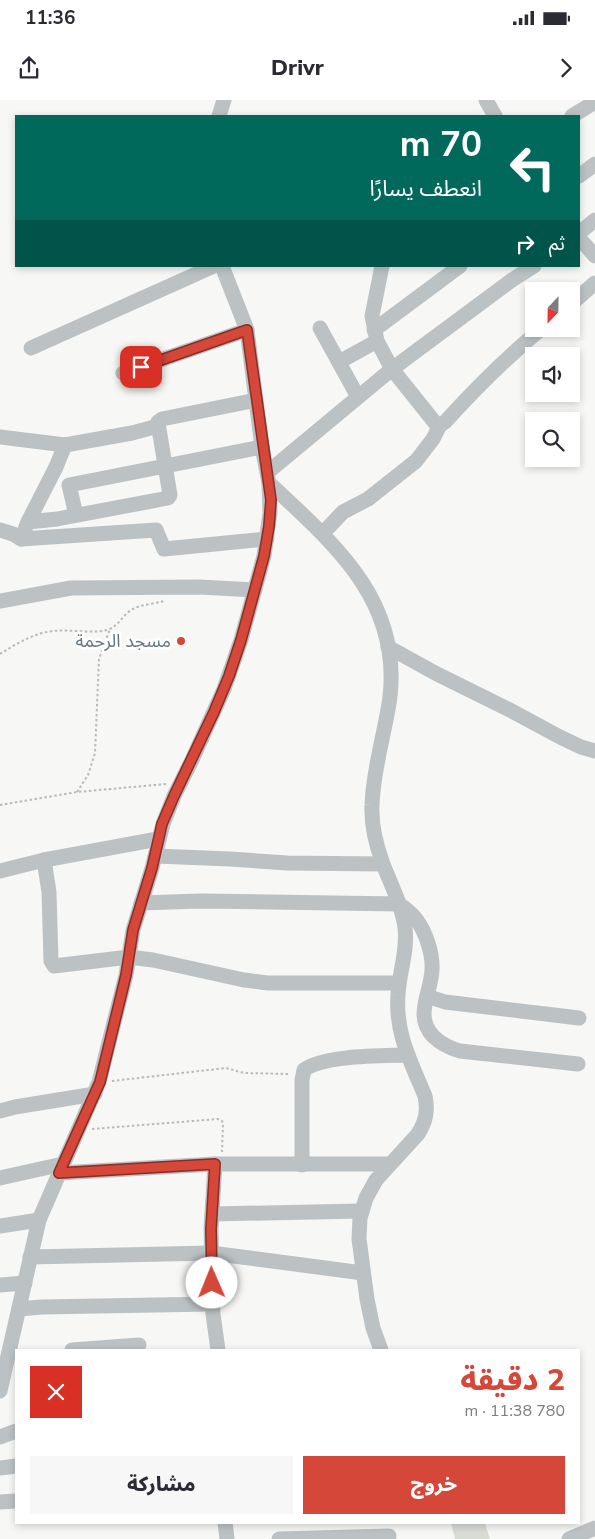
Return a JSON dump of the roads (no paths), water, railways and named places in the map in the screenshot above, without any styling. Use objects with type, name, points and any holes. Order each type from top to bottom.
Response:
[{"type":"street","points":[[219,115],[224,100]]},
{"type":"street","points":[[486,100],[494,115]]},
{"type":"street","points":[[574,115],[595,102]]},
{"type":"street","points":[[580,175],[595,164]]},
{"type":"street","points":[[580,232],[595,220]]},
{"type":"street","points":[[580,239],[595,256]]},
{"type":"street","points":[[30,348],[212,267]]},
{"type":"street","points":[[0,1391],[7,1371],[7,1331],[19,1309],[39,1220],[97,1088],[122,992],[133,930],[155,856],[158,838],[168,810],[224,689],[241,640],[267,539],[270,513],[269,478],[262,447],[247,330],[222,267]]},
{"type":"street","points":[[382,267],[372,316],[376,335],[392,369],[436,424],[440,425]]},
{"type":"street","points":[[338,362],[376,335],[459,267]]},
{"type":"street","points":[[269,478],[358,397],[509,273],[530,267]]},
{"type":"street","points":[[580,296],[595,283]]},
{"type":"street","points":[[320,328],[358,397]]},
{"type":"street","points":[[123,373],[247,330]]},
{"type":"street","points":[[323,533],[343,512],[368,499],[416,461],[440,425],[531,338]]},
{"type":"street","points":[[28,522],[39,522],[168,498],[170,495],[158,422],[162,419],[256,400]]},
{"type":"street","points":[[0,437],[65,445],[132,433],[158,426]]},
{"type":"street","points":[[21,539],[65,445]]},
{"type":"street","points":[[69,485],[262,447]]},
{"type":"street","points":[[56,467],[65,472],[76,515]]},
{"type":"street","points":[[269,478],[323,533],[359,577],[377,611],[388,647],[391,673],[390,698],[375,778],[372,807],[374,836],[382,864],[399,904],[404,923],[406,944],[399,983],[398,1020],[400,1032],[425,1096],[427,1106],[426,1116],[418,1134],[382,1171],[370,1188],[362,1211],[359,1239],[363,1273],[370,1314],[381,1349]]},
{"type":"street","points":[[0,530],[21,539],[156,530],[164,549],[267,539]]},
{"type":"street","points":[[0,600],[71,588],[190,587],[255,590]]},
{"type":"street","points":[[388,647],[560,737],[595,751]]},
{"type":"street","points":[[0,871],[44,860],[158,838]]},
{"type":"street","points":[[155,856],[286,863],[382,864]]},
{"type":"street","points":[[44,860],[49,892],[51,961],[57,967],[129,958],[153,960],[225,977],[268,983],[399,983]]},
{"type":"street","points":[[141,904],[200,900],[399,904],[416,919],[426,938],[432,964],[424,1009],[425,1023],[433,1036],[445,1046],[460,1050],[578,1064]]},
{"type":"street","points":[[427,996],[445,1002],[579,1018]]},
{"type":"street","points":[[302,1164],[303,1074],[306,1068],[336,1060],[408,1055]]},
{"type":"street","points":[[0,1111],[97,1088]]},
{"type":"street","points":[[0,1178],[61,1169],[218,1165],[389,1164]]},
{"type":"street","points":[[218,1165],[212,1214],[211,1253],[214,1331],[218,1349]]},
{"type":"street","points":[[212,1214],[362,1211]]},
{"type":"street","points":[[0,1226],[39,1220]]},
{"type":"street","points":[[30,1257],[211,1253],[363,1273]]},
{"type":"street","points":[[0,1286],[24,1283]]},
{"type":"street","points":[[19,1309],[213,1304]]},
{"type":"street","points":[[83,1349],[139,1344]]},
{"type":"street","points":[[0,1437],[15,1431]]},
{"type":"street","points":[[0,1468],[15,1466]]},
{"type":"street","points":[[0,1502],[15,1501]]},
{"type":"street","points":[[225,1524],[227,1539]]},
{"type":"street","points":[[569,1539],[595,1528]]},
{"type":"street","points":[[279,1539],[389,1533]]},
{"type":"place","name":"مسجد الرحمة","points":[[181,641]]}]
